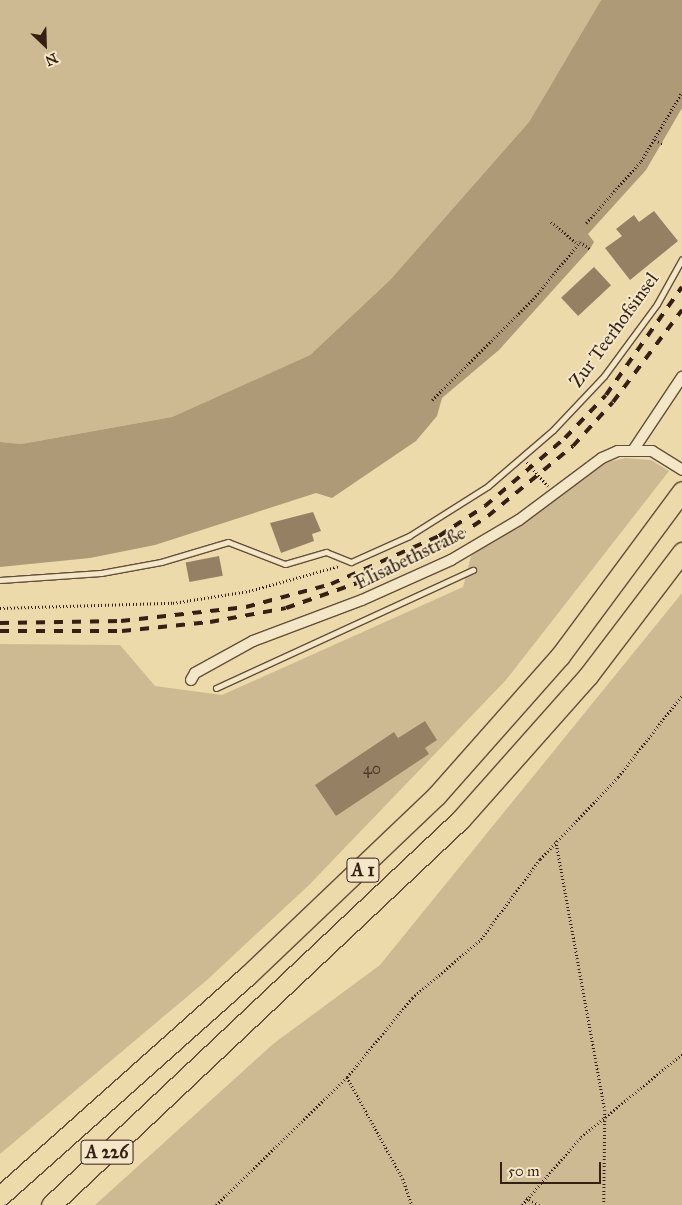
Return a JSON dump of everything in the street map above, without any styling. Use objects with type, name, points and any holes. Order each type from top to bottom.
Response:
[{"type":"highway","name":"A 1","points":[[0,1196],[247,976],[436,796],[560,656],[680,495]]},
{"type":"highway","name":"A 1","points":[[41,1205],[162,1100],[461,819],[588,676],[682,552]]},
{"type":"highway","name":"A 226","points":[[51,1205],[162,1100]]},
{"type":"street","points":[[634,449],[682,376]]},
{"type":"street","name":"Elisabethstraße","points":[[191,680],[195,673],[253,641],[362,600],[451,560],[519,520],[602,458],[634,449],[652,451],[682,470]]},
{"type":"lane","name":"Zur Teerhofsinsel","points":[[350,562],[447,514],[523,457],[604,376],[657,304],[682,259]]},
{"type":"lane","points":[[0,580],[109,571],[161,562],[228,542],[285,564],[326,552],[350,562]]},
{"type":"lane","points":[[216,688],[473,570]]},
{"type":"path","points":[[586,223],[656,140],[682,92]]},
{"type":"path","points":[[656,140],[663,144]]},
{"type":"path","points":[[551,222],[576,242]]},
{"type":"path","points":[[432,400],[533,299],[580,242],[590,249]]},
{"type":"path","points":[[523,457],[553,493]]},
{"type":"path","points":[[0,608],[173,603],[249,591],[350,562]]},
{"type":"path","points":[[216,1205],[347,1077],[412,998],[481,939],[556,841],[618,777],[682,694]]},
{"type":"path","points":[[556,841],[605,1116],[604,1205]]},
{"type":"path","points":[[522,1205],[570,1147],[682,1054]]},
{"type":"path","points":[[347,1077],[403,1179],[412,1205]]},
{"type":"path","points":[[526,1198],[539,1205]]},
{"type":"shaded area","points":[[0,0],[601,0],[529,122],[390,280],[310,355],[172,417],[21,444],[0,442]]},
{"type":"shaded area","points":[[601,0],[682,0],[682,108],[646,170],[588,234],[594,242],[590,249],[499,350],[442,398],[437,416],[416,441],[332,498],[316,493],[155,545],[90,558],[0,567],[0,442],[21,444],[172,417],[310,355],[390,280],[529,122]]},
{"type":"shaded area","points":[[625,458],[651,460],[669,471],[506,680],[309,885],[207,980],[0,1154],[0,644],[120,645],[155,686],[222,695],[463,587],[471,556],[604,463]]},
{"type":"shaded area","points":[[682,593],[682,1205],[95,1205],[273,1044],[380,965]]},
{"type":"building","points":[[654,211],[678,241],[630,280],[605,248],[622,236],[616,229],[634,215],[639,222]]},
{"type":"building","points":[[594,267],[611,285],[578,316],[561,298]]},
{"type":"building","points":[[313,512],[321,531],[312,534],[314,541],[281,553],[270,523]]},
{"type":"building","points":[[219,556],[223,576],[189,582],[186,562]]},
{"type":"building","points":[[425,721],[437,740],[425,748],[429,754],[336,816],[315,785],[394,732],[398,738]]},
{"type":"railway","points":[[0,623],[121,621],[246,607],[331,584],[439,536],[485,506],[565,438],[606,395],[682,287]]},
{"type":"railway","points":[[0,631],[122,631],[210,622],[286,608],[389,572],[443,546],[488,516],[573,446],[613,402],[682,310]]}]
